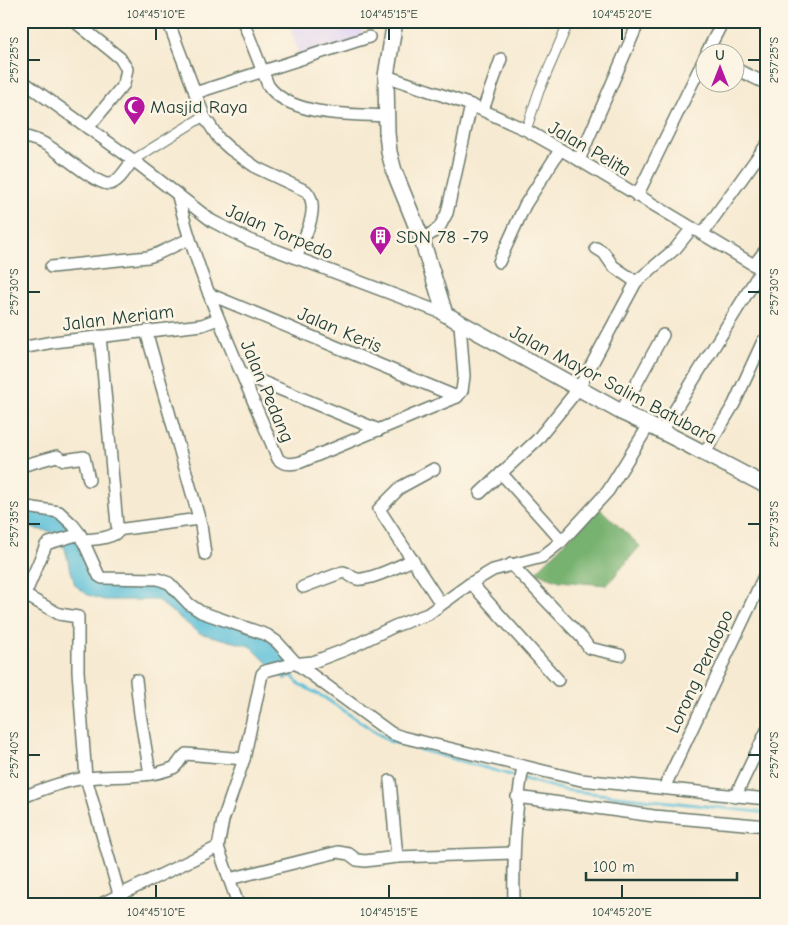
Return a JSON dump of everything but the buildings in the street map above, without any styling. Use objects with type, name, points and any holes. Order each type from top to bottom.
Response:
[{"type":"street","points":[[74,21],[120,58],[127,69],[124,84],[88,128]]},
{"type":"street","points":[[168,21],[204,116],[219,139],[244,160],[309,194],[313,203],[312,215],[296,258]]},
{"type":"street","points":[[243,21],[272,92],[300,106],[324,112],[387,116]]},
{"type":"street","points":[[395,21],[386,76],[389,152],[394,171],[422,240],[445,314]]},
{"type":"street","points":[[526,130],[569,21]]},
{"type":"street","points":[[579,160],[639,21]]},
{"type":"street","points":[[712,42],[723,21]]},
{"type":"street","points":[[195,93],[369,37]]},
{"type":"street","points":[[482,110],[501,59]]},
{"type":"street","points":[[746,74],[767,84]]},
{"type":"street","points":[[637,196],[696,75]]},
{"type":"street","name":"Jalan Pelita","points":[[386,76],[482,110],[526,130],[761,268]]},
{"type":"street","name":"Jalan Torpedo","points":[[21,80],[133,160],[212,221],[249,240],[445,314]]},
{"type":"street","points":[[422,240],[439,228],[447,213],[471,106]]},
{"type":"street","points":[[21,136],[31,138],[51,147],[83,171],[109,184],[116,181],[133,160],[204,116]]},
{"type":"street","points":[[702,234],[767,144]]},
{"type":"street","points":[[500,262],[525,205],[560,150]]},
{"type":"street","name":"Jalan Pedang","points":[[178,196],[189,239],[218,319],[278,459],[281,462],[301,462],[457,397]]},
{"type":"street","points":[[480,493],[537,440],[578,388],[636,282],[676,248],[692,228]]},
{"type":"street","points":[[51,267],[148,257],[189,239]]},
{"type":"street","points":[[596,248],[604,253],[613,266],[636,282]]},
{"type":"street","points":[[238,904],[218,847],[223,820],[244,759],[260,680],[265,671],[313,662],[347,649],[395,626],[428,614],[471,583],[493,570],[542,557],[562,541],[608,491],[656,428],[761,268],[767,248]]},
{"type":"street","name":"Jalan Keris","points":[[209,294],[457,397]]},
{"type":"street","name":"Jalan Mayor Salim Batubara","points":[[445,314],[620,412],[656,428],[767,486]]},
{"type":"street","name":"Jalan Meriam","points":[[21,348],[146,330],[202,325],[218,319]]},
{"type":"street","points":[[457,397],[462,391],[464,383],[460,324]]},
{"type":"street","points":[[146,330],[199,519],[205,554]]},
{"type":"street","points":[[620,412],[663,335]]},
{"type":"street","points":[[100,336],[117,525],[122,529]]},
{"type":"street","points":[[704,454],[734,404],[762,341]]},
{"type":"street","points":[[243,374],[379,430]]},
{"type":"street","points":[[21,466],[57,456],[64,460],[84,457],[89,480]]},
{"type":"street","points":[[434,469],[401,488],[379,509],[441,604]]},
{"type":"street","points":[[501,473],[562,541]]},
{"type":"street","points":[[21,506],[59,512],[74,525],[97,574],[102,578],[158,579],[164,581],[189,604],[201,612],[267,635],[277,642],[295,664],[391,733],[523,768],[581,780],[767,799]]},
{"type":"street","points":[[119,894],[86,778],[78,671],[78,617],[59,614],[23,600],[46,545],[49,543],[80,536],[101,538],[117,534],[122,529],[199,519]]},
{"type":"street","points":[[303,587],[343,572],[361,580],[413,560]]},
{"type":"street","points":[[511,564],[582,638],[589,648],[620,655]]},
{"type":"street","name":"Lorong Pendopo","points":[[664,788],[767,570]]},
{"type":"street","points":[[471,583],[558,680]]},
{"type":"street","points":[[136,680],[150,774]]},
{"type":"street","points":[[735,797],[767,730]]},
{"type":"street","points":[[21,798],[45,788],[86,778],[150,774],[174,768],[186,754],[244,759]]},
{"type":"street","points":[[514,904],[513,853],[518,794],[523,768]]},
{"type":"street","points":[[390,782],[397,857]]},
{"type":"street","points":[[518,794],[654,816],[767,826]]},
{"type":"street","points":[[101,904],[218,847]]},
{"type":"street","points":[[229,879],[338,852],[349,854],[362,861],[397,857],[513,853]]},
{"type":"shaded area","points":[[288,21],[359,21],[364,38],[300,58]]},
{"type":"green space","points":[[599,508],[640,546],[607,585],[560,581],[536,572]]},
{"type":"water","points":[[21,508],[52,512],[62,517],[68,523],[78,541],[91,576],[105,580],[169,586],[185,604],[265,636],[298,671],[285,680],[250,646],[199,633],[157,600],[104,600],[88,595],[75,585],[65,549],[60,539],[52,532],[21,526]]},
{"type":"waterway","points":[[290,673],[299,684],[325,698],[389,741],[564,790],[767,813]]},
{"type":"place","name":"Masjid Raya","points":[[134,125]]},
{"type":"place","name":"SDN 78 -79","points":[[380,255]]}]
